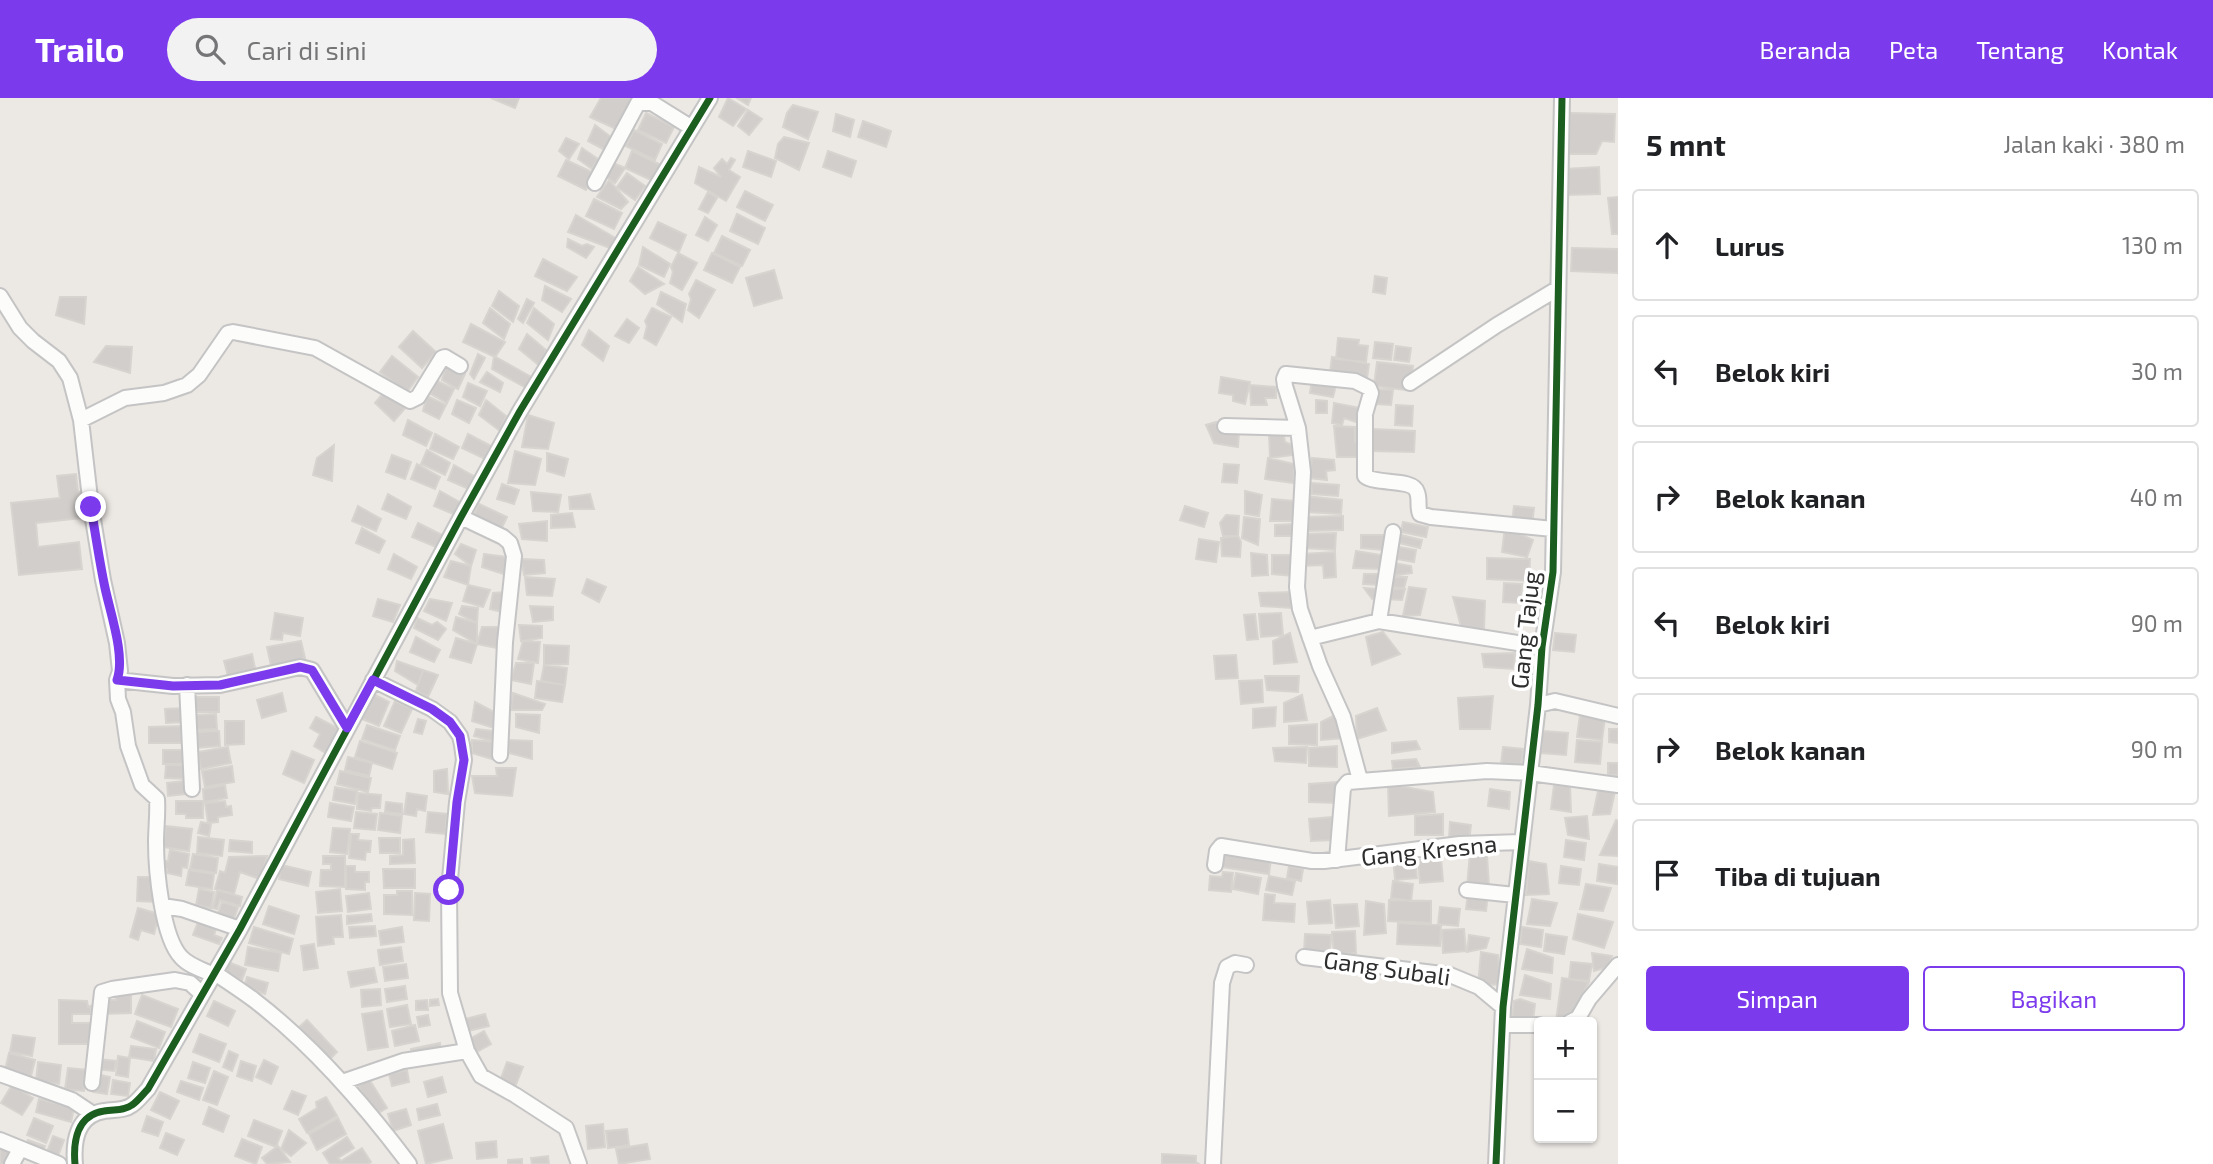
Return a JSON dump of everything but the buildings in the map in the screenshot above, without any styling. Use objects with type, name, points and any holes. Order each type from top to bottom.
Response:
[{"type":"street","points":[[75,1164],[76,1132],[93,1114],[124,1109],[132,1105],[148,1088],[240,929],[520,411],[709,98]]},
{"type":"street","name":"Gang Tajug","points":[[1496,1164],[1503,1007],[1538,705],[1542,647],[1553,572],[1562,98]]},
{"type":"street","points":[[595,183],[638,103],[652,103],[692,128]]},
{"type":"street","points":[[1410,383],[1557,289]]},
{"type":"street","points":[[0,296],[20,328],[59,361],[70,378],[81,420],[93,519],[117,643],[120,671],[117,680],[118,699],[123,712],[128,746],[142,785],[157,799],[156,841],[173,908],[165,920],[174,947],[182,959],[254,1000],[290,1031],[358,1099],[409,1164]]},
{"type":"street","points":[[81,420],[125,398],[164,393],[187,385],[199,375],[228,333],[233,332],[315,348],[410,401],[418,397],[442,358],[460,366]]},
{"type":"street","points":[[1360,780],[1343,717],[1320,666],[1300,610],[1297,587],[1303,472],[1298,428],[1285,386],[1286,374],[1356,381],[1369,388],[1371,393],[1365,414],[1364,473],[1367,479],[1398,482],[1415,487],[1418,490],[1418,512],[1431,517],[1553,529]]},
{"type":"street","points":[[1225,426],[1298,428]]},
{"type":"street","points":[[461,517],[503,537],[510,543],[514,556],[505,642],[500,755]]},
{"type":"street","points":[[1379,621],[1393,533]]},
{"type":"street","points":[[1310,638],[1379,621],[1542,647]]},
{"type":"street","points":[[117,680],[220,685],[300,667],[312,670],[347,728]]},
{"type":"street","points":[[373,680],[432,709],[450,722],[460,736],[464,760],[457,802],[449,890],[450,993],[467,1051],[481,1076],[515,1094],[566,1128],[579,1164]]},
{"type":"street","points":[[187,685],[192,789]]},
{"type":"street","points":[[1538,705],[1555,701],[1618,716]]},
{"type":"street","points":[[1337,860],[1343,788],[1348,782],[1487,771],[1530,773],[1618,785]]},
{"type":"street","name":"Gang Kresna","points":[[1215,865],[1220,846],[1312,861],[1460,844],[1521,842]]},
{"type":"street","points":[[1466,890],[1515,895]]},
{"type":"street","points":[[173,908],[240,929]]},
{"type":"street","name":"Gang Subali","points":[[1304,957],[1450,975],[1479,987],[1503,1007]]},
{"type":"street","points":[[1213,1164],[1223,983],[1227,967],[1235,964],[1246,965]]},
{"type":"street","points":[[1579,1017],[1589,999],[1618,965]]},
{"type":"street","points":[[92,1083],[102,992],[175,980],[190,983],[203,993]]},
{"type":"street","points":[[1503,1025],[1534,1025]]},
{"type":"street","points":[[342,1082],[403,1061],[467,1051]]},
{"type":"street","points":[[0,1073],[72,1100],[93,1114]]},
{"type":"street","points":[[0,1140],[59,1164]]},
{"type":"street","points":[[12,1164],[20,1149]]},
{"type":"cycle path","points":[[75,1164],[76,1138],[82,1123],[95,1113],[129,1107],[148,1089],[240,929],[520,411],[710,98]]},
{"type":"cycle path","points":[[1496,1164],[1503,1007],[1538,705],[1542,647],[1553,572],[1562,98]]},
{"type":"route","points":[[91,507],[117,643],[120,671],[117,680],[173,686],[220,685],[300,667],[312,670],[347,728],[373,680],[432,709],[450,722],[460,736],[464,760],[457,802],[449,890]]}]
